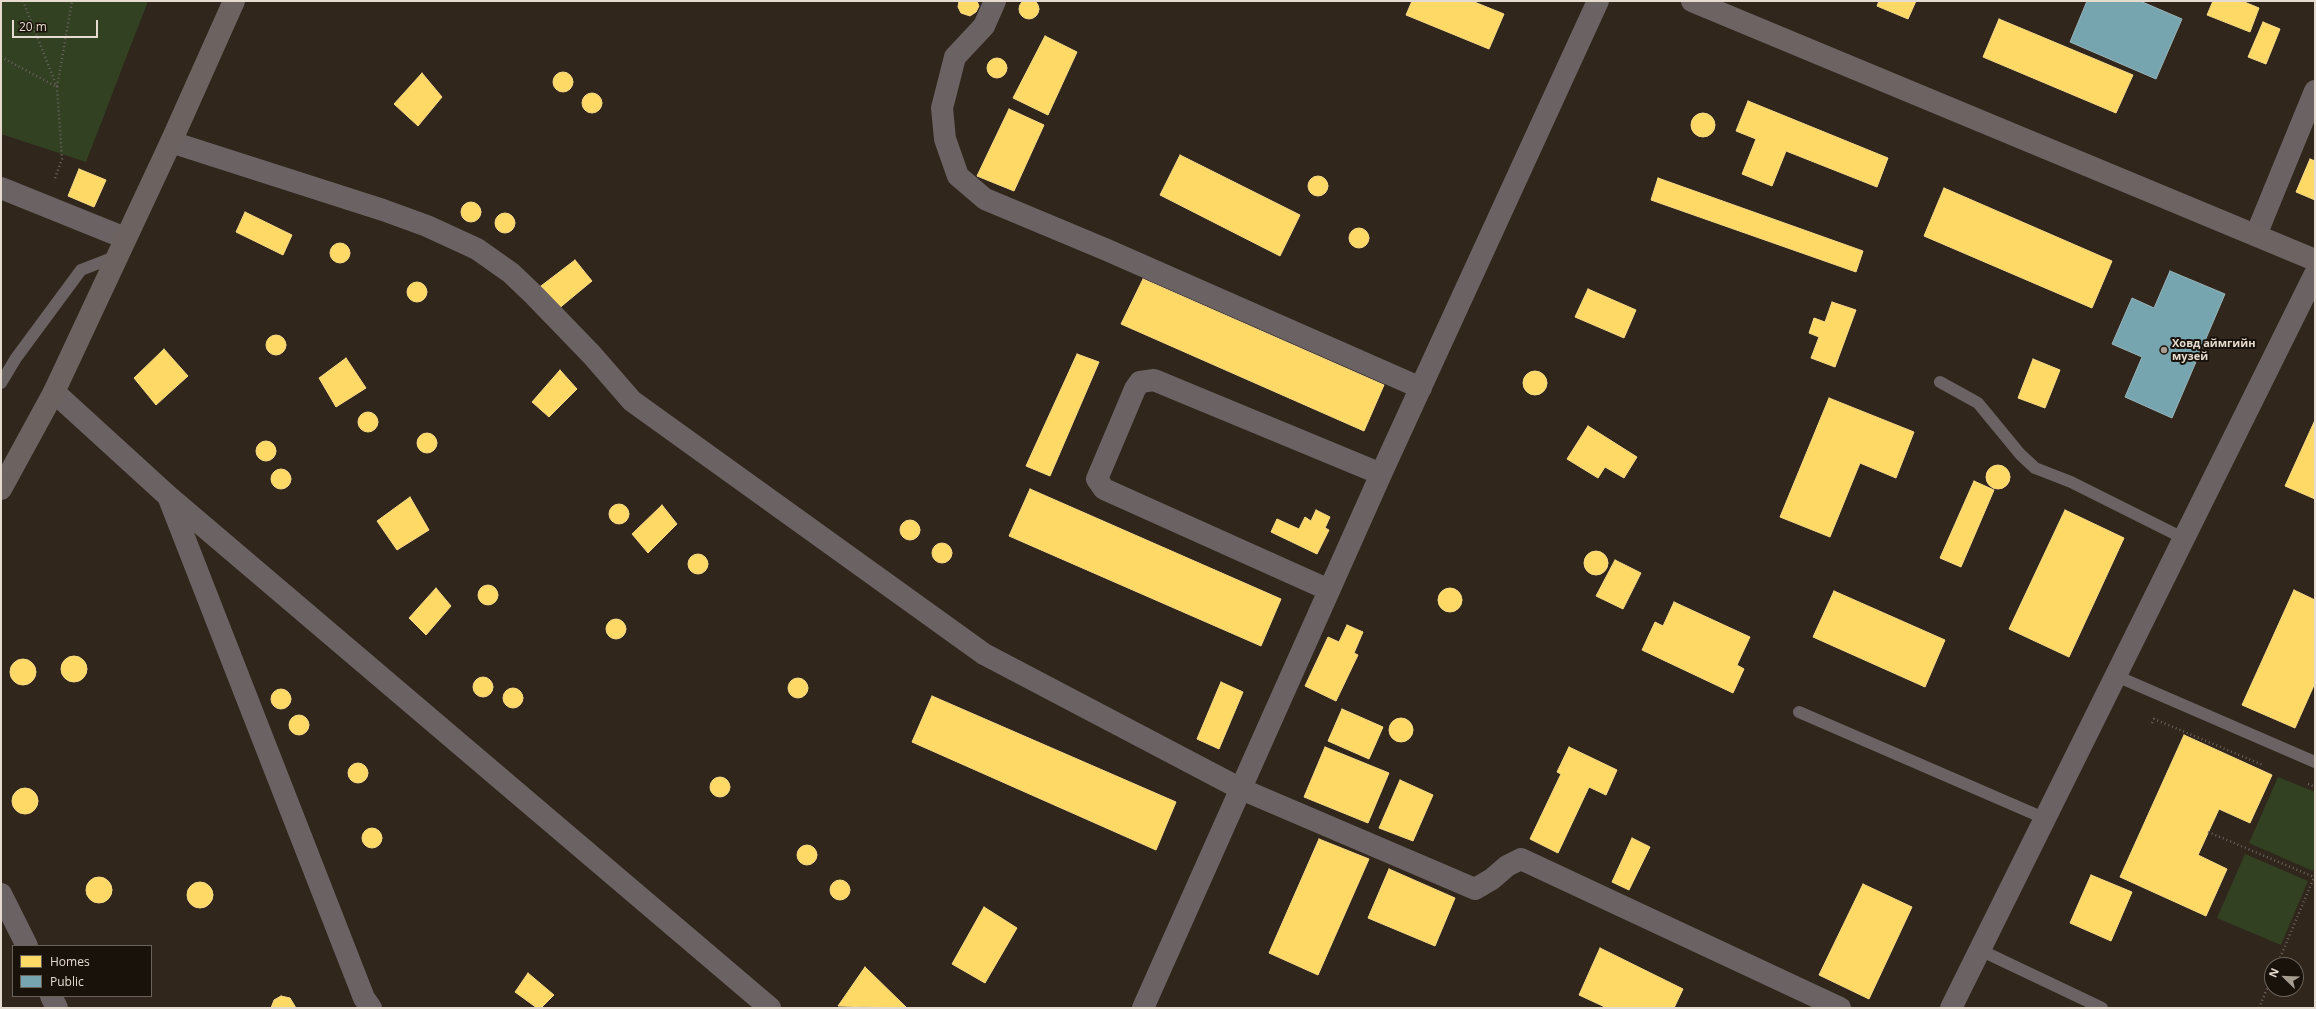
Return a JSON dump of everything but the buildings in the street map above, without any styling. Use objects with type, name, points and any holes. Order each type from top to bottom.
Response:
[{"type":"main road","points":[[1,489],[54,392],[171,142],[234,1]]},
{"type":"main road","points":[[1692,1],[2315,260]]},
{"type":"street","points":[[995,1],[984,26],[955,57],[942,108],[945,139],[958,176],[985,199],[1107,250],[1420,388]]},
{"type":"street","points":[[1143,1008],[1381,474],[1598,1]]},
{"type":"street","points":[[2256,235],[2315,91]]},
{"type":"street","points":[[171,142],[383,210],[427,226],[478,248],[511,273],[534,295],[592,355],[632,401],[984,654],[1241,789],[1461,885],[1475,889],[1492,879],[1507,866],[1521,859],[1840,1008]]},
{"type":"street","points":[[1,188],[46,206],[121,247]]},
{"type":"street","points":[[1951,1008],[2046,819],[2114,676],[2315,274]]},
{"type":"street","points":[[1329,590],[1104,489],[1097,479],[1135,389],[1140,382],[1154,380],[1381,474]]},
{"type":"street","points":[[54,392],[168,496],[770,1008]]},
{"type":"street","points":[[168,496],[364,998],[371,1008]]},
{"type":"street","points":[[1,894],[26,945]]},
{"type":"street","points":[[52,997],[57,1008]]},
{"type":"lane","points":[[1,383],[16,358],[81,270],[121,247]]},
{"type":"lane","points":[[1940,382],[1978,403],[2020,454],[2035,468],[2071,482],[2183,538]]},
{"type":"lane","points":[[2114,676],[2315,762]]},
{"type":"lane","points":[[1799,712],[2046,819]]},
{"type":"lane","points":[[1980,950],[2102,1008]]},
{"type":"path","points":[[23,1],[57,87]]},
{"type":"path","points":[[46,206],[62,160],[57,87],[72,1]]},
{"type":"path","points":[[1,57],[57,87]]},
{"type":"path","points":[[2152,723],[2154,719],[2264,765]]},
{"type":"path","points":[[2300,780],[2315,787]]},
{"type":"path","points":[[2208,832],[2315,876],[2280,957]]},
{"type":"path","points":[[2259,1008],[2264,996]]},
{"type":"green space","points":[[1,1],[148,1],[86,162],[1,134]]},
{"type":"green space","points":[[2278,777],[2315,792],[2315,865],[2313,871],[2249,843]]},
{"type":"green space","points":[[2245,854],[2308,881],[2281,945],[2217,918]]},
{"type":"place","name":"Ховд аймгийн музей","points":[[2164,350]]}]
